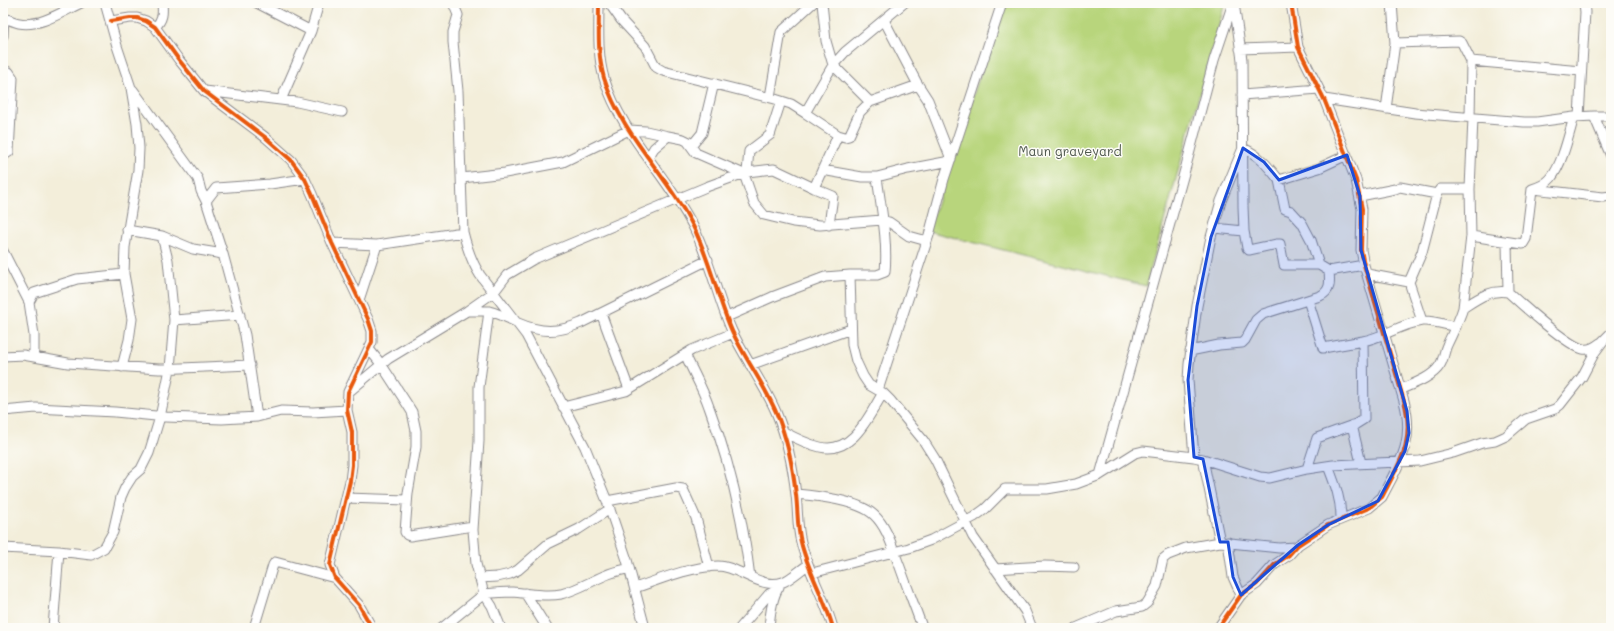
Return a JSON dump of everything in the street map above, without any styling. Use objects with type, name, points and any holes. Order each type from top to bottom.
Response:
[{"type":"street","points":[[3,36],[4,18],[18,23],[32,24],[47,19],[81,3]]},
{"type":"street","points":[[105,3],[111,21],[116,46],[131,88],[138,124],[138,170],[127,230],[124,274],[132,319],[129,340],[122,367]]},
{"type":"street","points":[[155,27],[160,23],[162,17],[162,3]]},
{"type":"street","points":[[257,3],[266,5],[311,31]]},
{"type":"street","points":[[281,100],[311,31],[318,3]]},
{"type":"street","points":[[453,3],[458,15],[453,32],[453,42],[458,91],[463,232],[468,254],[473,265],[518,323],[533,347],[585,447],[608,505],[635,588],[645,628]]},
{"type":"street","points":[[599,3],[599,42],[604,76],[608,90],[629,130],[679,199],[694,226],[708,260],[726,317],[750,365],[770,398],[784,432],[796,494],[798,530],[810,569],[825,601],[833,628]]},
{"type":"street","points":[[609,3],[621,20],[644,46],[656,66],[663,71],[791,104],[838,135],[845,137],[848,136],[860,112],[870,102],[918,85]]},
{"type":"street","points":[[770,98],[779,36],[781,32],[813,3]]},
{"type":"street","points":[[822,3],[826,41],[833,65],[870,102]]},
{"type":"street","points":[[805,113],[833,65],[845,52],[904,3]]},
{"type":"street","points":[[784,432],[803,442],[822,448],[838,446],[853,438],[880,391],[951,160],[1002,3]]},
{"type":"street","points":[[1234,3],[1240,49],[1244,231],[1247,248],[1249,250],[1280,244],[1284,265],[1319,265],[1328,271],[1365,270],[1409,282]]},
{"type":"street","points":[[1100,475],[1214,60],[1234,3]]},
{"type":"street","points":[[1218,628],[1241,595],[1257,584],[1274,565],[1289,555],[1296,547],[1328,525],[1341,518],[1369,508],[1378,501],[1405,451],[1409,434],[1407,412],[1401,389],[1365,270],[1361,250],[1362,209],[1356,180],[1324,99],[1298,47],[1291,3]]},
{"type":"street","points":[[1386,109],[1395,43],[1392,3]]},
{"type":"street","points":[[1532,189],[1541,186],[1550,179],[1555,172],[1577,117],[1585,12],[1584,3]]},
{"type":"street","points":[[111,21],[137,18],[146,21],[155,27],[204,91],[265,137],[291,160],[305,179],[332,243],[359,300],[372,331],[372,342],[348,392],[347,410],[352,432],[353,449],[350,481],[331,558],[331,571],[335,578],[359,605],[372,628]]},
{"type":"street","points":[[884,20],[918,85],[928,100],[951,160]]},
{"type":"street","points":[[1395,43],[1459,41],[1462,43],[1470,61],[1472,118],[1470,189],[1471,236],[1463,308],[1440,365],[1433,372],[1401,389]]},
{"type":"street","points":[[1240,49],[1298,47]]},
{"type":"street","points":[[1470,61],[1581,71]]},
{"type":"street","points":[[3,70],[9,72],[13,78],[8,152],[3,156]]},
{"type":"street","points":[[462,178],[505,173],[563,162],[629,130],[660,133],[683,139],[693,144],[702,133],[714,83]]},
{"type":"street","points":[[131,88],[198,179],[223,254],[240,315],[250,365],[257,417]]},
{"type":"street","points":[[1242,96],[1319,89]]},
{"type":"street","points":[[204,91],[281,100],[342,112]]},
{"type":"street","points":[[1324,99],[1386,109],[1472,118],[1537,122],[1577,117],[1611,116]]},
{"type":"street","points":[[781,101],[770,135],[749,151],[745,173],[754,203],[764,215],[793,222],[829,225],[882,220],[894,224],[909,236],[927,241]]},
{"type":"street","points":[[1594,116],[1611,156]]},
{"type":"street","points":[[814,188],[838,135]]},
{"type":"street","points":[[648,158],[654,148],[668,136]]},
{"type":"street","points":[[688,142],[696,153],[745,173]]},
{"type":"street","points":[[1243,148],[1253,152],[1264,162],[1279,180],[1286,209],[1291,211],[1302,223],[1311,240],[1319,265]]},
{"type":"street","points":[[1241,595],[1233,578],[1224,542],[1198,458],[1188,380],[1190,351],[1204,269],[1221,201],[1243,148]]},
{"type":"street","points":[[1279,180],[1319,168],[1347,155]]},
{"type":"street","points":[[822,170],[862,177],[877,177],[951,160]]},
{"type":"street","points":[[348,392],[381,364],[468,311],[494,292],[507,275],[534,259],[745,173],[764,169],[774,169],[834,196],[829,225]]},
{"type":"street","points":[[726,317],[814,280],[825,277],[850,275],[877,275],[885,272],[886,253],[877,177]]},
{"type":"street","points":[[198,179],[216,188],[270,184],[305,179]]},
{"type":"street","points":[[1360,196],[1400,187],[1437,194]]},
{"type":"street","points":[[206,201],[216,188]]},
{"type":"street","points":[[1422,321],[1409,282],[1422,252],[1437,194],[1440,189],[1470,189]]},
{"type":"street","points":[[1532,189],[1603,197],[1611,196]]},
{"type":"street","points":[[1471,236],[1523,244],[1526,239],[1532,189]]},
{"type":"street","points":[[1214,228],[1244,231]]},
{"type":"street","points":[[127,230],[162,236],[193,249],[223,254]]},
{"type":"street","points":[[332,243],[377,245],[463,232]]},
{"type":"street","points":[[3,548],[59,551],[91,555],[104,548],[112,532],[120,497],[132,477],[141,469],[149,453],[160,416],[170,369],[174,320],[168,260],[162,236]]},
{"type":"street","points":[[1507,242],[1508,292]]},
{"type":"street","points":[[359,300],[377,245]]},
{"type":"street","points":[[3,251],[29,302],[34,335],[34,357]]},
{"type":"street","points":[[468,311],[489,311],[505,316],[518,323],[545,331],[556,331],[578,325],[708,260]]},
{"type":"street","points":[[1190,351],[1242,342],[1245,340],[1256,320],[1263,314],[1320,296],[1328,290],[1330,282],[1328,271]]},
{"type":"street","points":[[29,302],[34,293],[77,279],[124,274]]},
{"type":"street","points":[[850,275],[852,345],[856,361],[863,376],[869,385],[880,391],[914,428],[935,459],[973,537],[1025,611],[1032,628]]},
{"type":"street","points":[[1463,308],[1480,296],[1502,291],[1508,292],[1546,324],[1579,347],[1588,357],[1589,364]]},
{"type":"street","points":[[1308,300],[1323,348],[1384,336],[1393,329],[1422,321],[1456,327]]},
{"type":"street","points":[[489,311],[479,387],[479,441],[473,526],[476,564],[479,578],[484,594],[492,606],[501,628]]},
{"type":"street","points":[[601,313],[629,389]]},
{"type":"street","points":[[174,320],[240,315]]},
{"type":"street","points":[[750,365],[851,329]]},
{"type":"street","points":[[563,407],[619,393],[629,389],[685,354],[733,332]]},
{"type":"street","points":[[1579,347],[1590,349],[1603,341],[1611,333]]},
{"type":"street","points":[[1307,469],[1317,438],[1364,419],[1363,341]]},
{"type":"street","points":[[635,588],[685,572],[709,567],[726,568],[765,582],[782,582],[810,569],[894,552],[931,540],[974,517],[985,509],[1005,489],[1036,490],[1076,484],[1100,475],[1135,452],[1143,451],[1198,458],[1260,477],[1270,478],[1307,469],[1328,466],[1360,463],[1420,461],[1453,453],[1482,443],[1495,441],[1506,436],[1526,420],[1555,409],[1560,405],[1582,377],[1603,341]]},
{"type":"street","points":[[369,349],[408,404],[412,412],[416,431],[416,447],[407,500],[405,532],[410,536],[473,526]]},
{"type":"street","points":[[685,354],[709,408],[725,459],[742,525],[750,577]]},
{"type":"street","points":[[3,356],[23,355],[68,363],[170,369],[250,365]]},
{"type":"street","points":[[3,411],[36,408],[222,419],[257,417],[280,412],[347,410]]},
{"type":"street","points":[[1352,425],[1360,463]]},
{"type":"street","points":[[1328,466],[1337,489],[1341,506],[1341,518]]},
{"type":"street","points":[[479,578],[497,578],[518,570],[548,544],[579,529],[608,505],[676,488],[683,489],[696,518],[709,567]]},
{"type":"street","points":[[796,494],[835,500],[860,507],[874,515],[882,525],[894,552],[922,627]]},
{"type":"street","points":[[346,498],[407,500]]},
{"type":"street","points":[[1076,628],[1116,611],[1142,607],[1151,598],[1157,586],[1163,559],[1168,555],[1186,548],[1224,542],[1279,548],[1296,547]]},
{"type":"street","points":[[53,628],[59,551]]},
{"type":"street","points":[[254,628],[275,562],[335,578]]},
{"type":"street","points":[[995,568],[1045,566],[1074,567]]},
{"type":"street","points":[[442,628],[484,594],[498,592],[559,594],[584,586],[613,571],[629,569]]},
{"type":"street","points":[[769,628],[777,590],[782,582]]},
{"type":"street","points":[[740,628],[769,594],[777,590]]},
{"type":"street","points":[[525,593],[547,628]]},
{"type":"highlighted area","points":[[1243,148],[1264,162],[1279,180],[1347,155],[1360,196],[1361,250],[1407,411],[1409,433],[1405,451],[1378,501],[1328,525],[1298,545],[1241,595],[1233,577],[1228,542],[1220,542],[1203,459],[1194,457],[1188,380],[1197,306],[1211,237]]},
{"type":"green space","name":"Maun graveyard","points":[[1004,3],[1225,3],[1146,286],[928,231]]},
{"type":"cycle path","points":[[599,3],[600,60],[604,78],[612,98],[621,118],[671,189],[693,226],[704,252],[732,331],[766,391],[780,422],[789,453],[793,474],[801,542],[833,628]]},
{"type":"cycle path","points":[[1218,628],[1241,595],[1257,584],[1274,565],[1289,555],[1298,545],[1328,525],[1369,508],[1382,497],[1400,462],[1407,440],[1408,428],[1404,401],[1364,265],[1361,250],[1362,209],[1356,180],[1324,99],[1298,47],[1291,3]]},
{"type":"cycle path","points":[[111,21],[137,18],[146,21],[155,27],[204,91],[265,137],[291,160],[305,179],[332,243],[368,319],[372,331],[372,342],[348,392],[347,410],[352,432],[352,465],[350,481],[330,565],[335,578],[359,605],[372,628]]}]
